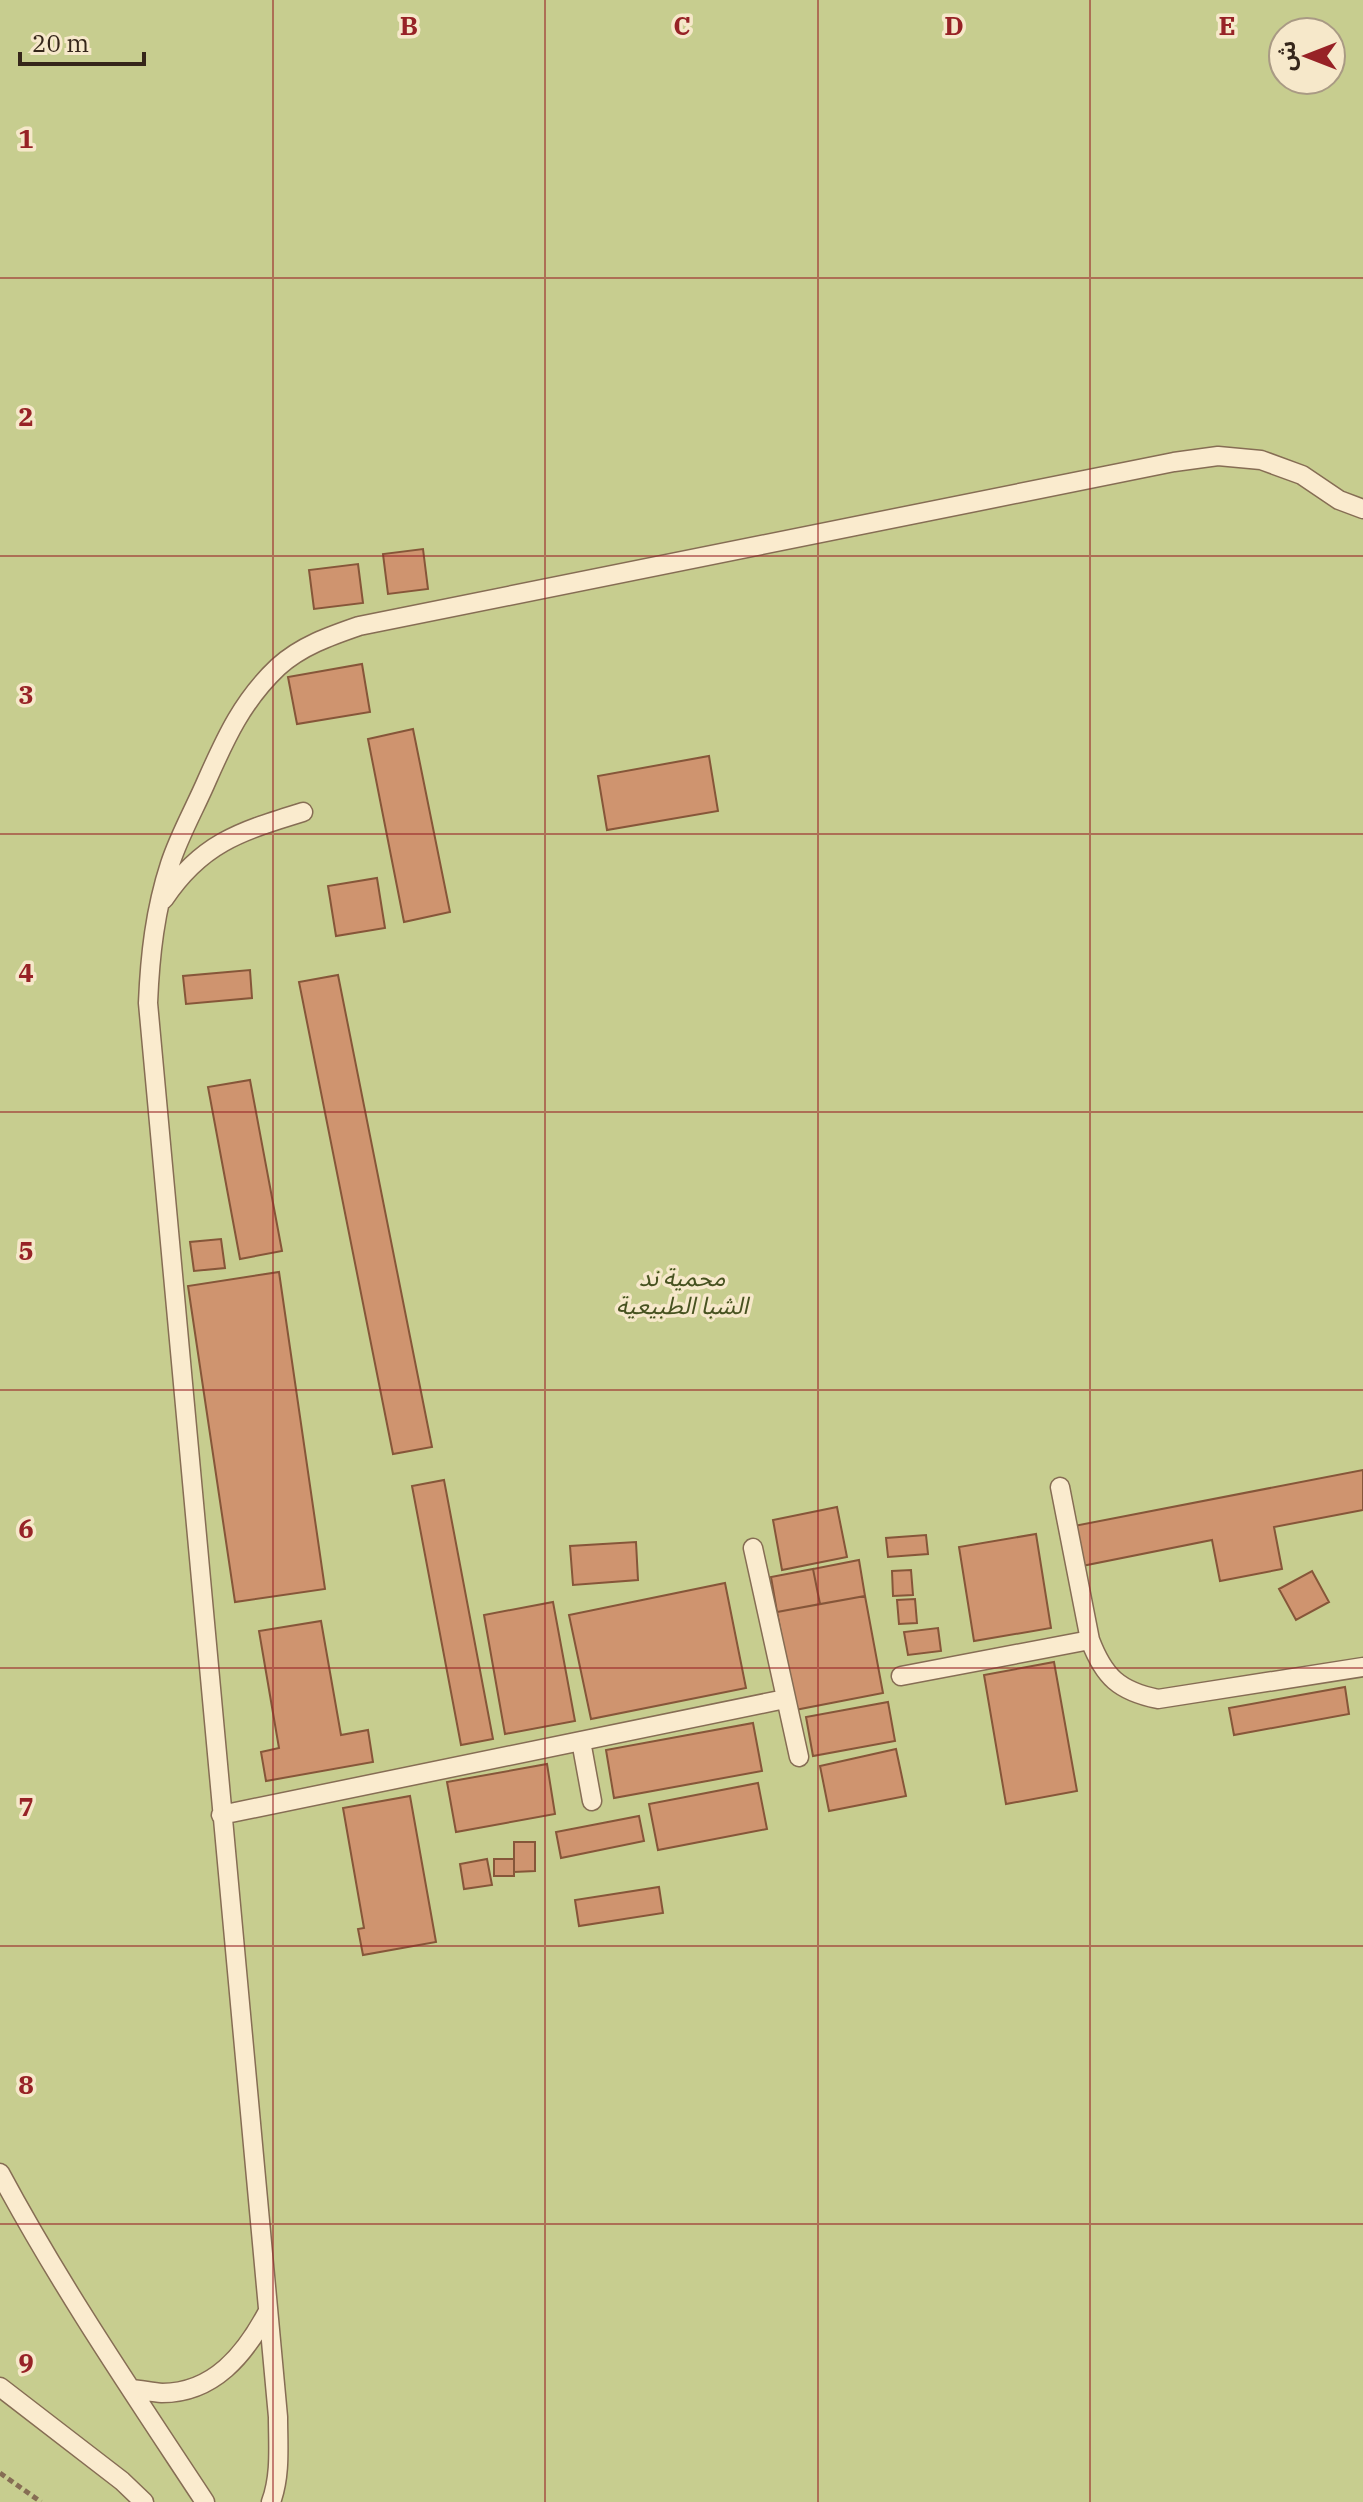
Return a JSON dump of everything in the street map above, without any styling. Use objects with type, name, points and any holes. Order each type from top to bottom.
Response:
[{"type":"lane","points":[[271,2502],[275,2493],[279,2455],[278,2417],[148,1003],[150,955],[170,862],[227,736],[249,697],[280,665],[317,641],[359,626],[1174,462],[1218,456],[1261,460],[1302,475],[1339,500],[1363,509]]},
{"type":"lane","points":[[158,908],[174,884],[216,846],[241,832],[303,812]]},
{"type":"lane","points":[[1060,1487],[1090,1640],[1099,1663],[1114,1681],[1135,1694],[1158,1699],[1363,1667]]},
{"type":"lane","points":[[753,1548],[799,1757]]},
{"type":"lane","points":[[901,1676],[1090,1640]]},
{"type":"lane","points":[[221,1815],[785,1699]]},
{"type":"lane","points":[[581,1741],[592,1801]]},
{"type":"lane","points":[[0,2173],[32,2232],[205,2502]]},
{"type":"lane","points":[[131,2389],[164,2393],[198,2385],[228,2369],[250,2344],[267,2313]]},
{"type":"lane","points":[[0,2387],[122,2481],[144,2502]]},
{"type":"path","points":[[0,2473],[41,2502]]},
{"type":"green space","name":"محمية ند الشبا الطبيعية","points":[[0,0],[1363,0],[1363,2502],[0,2502]]},
{"type":"building","points":[[423,549],[428,589],[388,594],[383,554]]},
{"type":"building","points":[[358,564],[363,603],[314,609],[309,570]]},
{"type":"building","points":[[362,664],[370,712],[297,724],[288,677]]},
{"type":"building","points":[[413,729],[450,912],[404,922],[368,739]]},
{"type":"building","points":[[709,756],[718,811],[607,830],[598,776]]},
{"type":"building","points":[[377,878],[385,928],[336,936],[328,886]]},
{"type":"building","points":[[250,970],[252,998],[186,1004],[183,976]]},
{"type":"building","points":[[338,975],[432,1447],[393,1454],[299,982]]},
{"type":"building","points":[[250,1080],[282,1251],[240,1259],[208,1087]]},
{"type":"building","points":[[221,1239],[225,1268],[194,1271],[190,1242]]},
{"type":"building","points":[[279,1272],[325,1589],[235,1602],[188,1286]]},
{"type":"building","points":[[1363,1470],[1363,1510],[1274,1527],[1282,1569],[1220,1581],[1212,1540],[1082,1566],[1074,1526]]},
{"type":"building","points":[[444,1480],[493,1739],[461,1745],[412,1486]]},
{"type":"building","points":[[837,1507],[847,1557],[782,1570],[773,1520]]},
{"type":"building","points":[[1036,1534],[1051,1628],[974,1641],[959,1547]]},
{"type":"building","points":[[926,1535],[928,1554],[888,1557],[886,1538]]},
{"type":"building","points":[[636,1542],[638,1580],[573,1585],[570,1546]]},
{"type":"building","points":[[859,1560],[865,1596],[820,1604],[813,1569]]},
{"type":"building","points":[[813,1569],[820,1604],[777,1612],[771,1577]]},
{"type":"building","points":[[911,1570],[913,1595],[893,1596],[892,1571]]},
{"type":"building","points":[[1312,1571],[1329,1602],[1296,1620],[1279,1589]]},
{"type":"building","points":[[725,1583],[746,1688],[591,1719],[569,1615]]},
{"type":"building","points":[[865,1596],[883,1693],[795,1710],[777,1612]]},
{"type":"building","points":[[915,1599],[917,1623],[899,1624],[897,1600]]},
{"type":"building","points":[[553,1602],[575,1721],[505,1734],[484,1615]]},
{"type":"building","points":[[321,1621],[341,1735],[368,1730],[373,1762],[266,1781],[261,1752],[279,1748],[259,1631]]},
{"type":"building","points":[[938,1628],[941,1651],[908,1655],[904,1632]]},
{"type":"building","points":[[1054,1662],[1077,1791],[1006,1804],[984,1675]]},
{"type":"building","points":[[1345,1687],[1349,1714],[1234,1735],[1229,1708]]},
{"type":"building","points":[[888,1702],[895,1741],[813,1756],[806,1717]]},
{"type":"building","points":[[753,1723],[762,1771],[614,1798],[606,1750]]},
{"type":"building","points":[[896,1749],[906,1796],[829,1811],[820,1766]]},
{"type":"building","points":[[547,1764],[555,1814],[456,1832],[447,1782]]},
{"type":"building","points":[[758,1783],[767,1829],[658,1850],[649,1804]]},
{"type":"building","points":[[410,1796],[436,1942],[363,1955],[358,1929],[364,1928],[343,1808]]},
{"type":"building","points":[[639,1816],[644,1841],[561,1858],[556,1832]]},
{"type":"building","points":[[514,1842],[535,1842],[535,1871],[514,1872]]},
{"type":"building","points":[[487,1859],[492,1885],[464,1889],[460,1864]]},
{"type":"building","points":[[494,1859],[514,1859],[514,1876],[494,1876]]},
{"type":"building","points":[[659,1887],[663,1913],[579,1926],[575,1900]]}]
